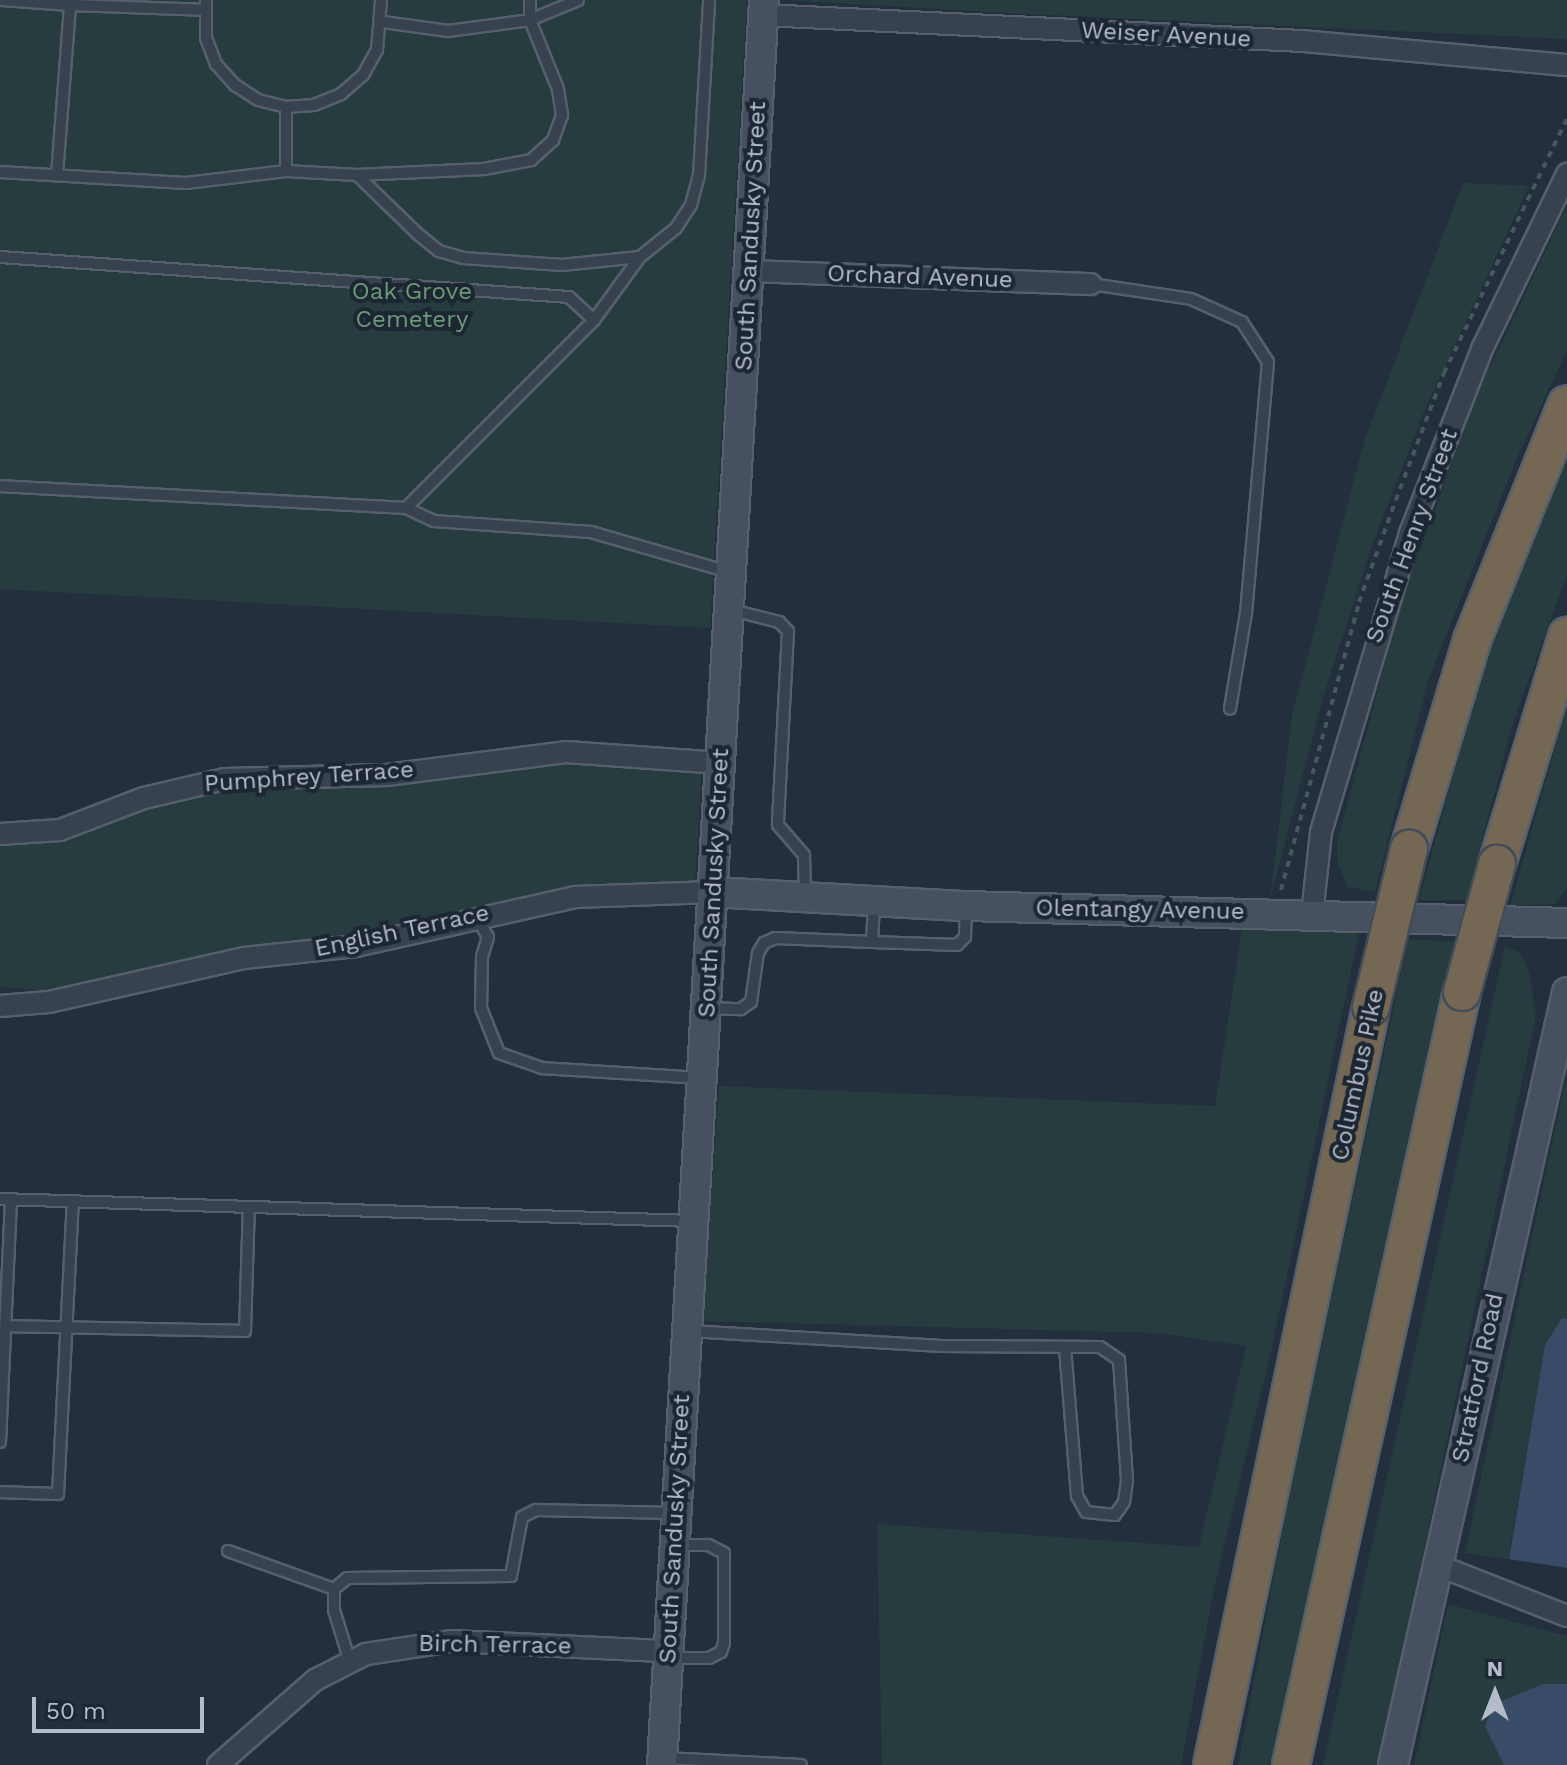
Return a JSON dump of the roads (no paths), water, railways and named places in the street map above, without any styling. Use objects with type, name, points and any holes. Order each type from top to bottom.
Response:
[{"type":"highway","name":"Columbus Pike","points":[[1212,1765],[1371,1007],[1409,849],[1472,640],[1567,404]]},
{"type":"highway","points":[[1291,1765],[1462,992],[1497,864],[1567,636]]},
{"type":"street","name":"Weiser Avenue","points":[[764,7],[1303,41],[1567,65]]},
{"type":"street","name":"South Sandusky Street","points":[[662,1762],[764,7]]},
{"type":"street","name":"South Henry Street","points":[[1312,915],[1325,817],[1410,533],[1482,349],[1567,174]]},
{"type":"street","name":"Orchard Avenue","points":[[749,271],[1091,284]]},
{"type":"street","name":"Pumphrey Terrace","points":[[0,834],[60,830],[144,798],[225,779],[387,775],[566,752],[721,763]]},
{"type":"street","name":"Olentangy Avenue","points":[[713,892],[966,906],[1567,923]]},
{"type":"street","name":"English Terrace","points":[[0,1006],[49,1002],[244,958],[356,946],[575,897],[713,892]]},
{"type":"street","name":"Stratford Road","points":[[1393,1765],[1567,992]]},
{"type":"street","points":[[1437,1565],[1567,1616]]},
{"type":"street","name":"Birch Terrace","points":[[218,1765],[315,1680],[350,1662],[408,1644],[452,1641],[668,1655]]},
{"type":"lane","points":[[2,0],[205,5],[206,38],[216,64],[235,85],[258,100],[286,107],[314,105],[341,94],[363,75],[377,50],[383,22],[381,0]]},
{"type":"lane","points":[[0,172],[186,183],[286,171],[357,175],[484,169],[531,160],[553,140],[562,115],[558,89],[530,20],[530,0]]},
{"type":"lane","points":[[383,22],[448,31],[530,20],[578,0]]},
{"type":"lane","points":[[406,508],[594,320],[640,257],[676,228],[695,190],[704,146],[709,0]]},
{"type":"lane","points":[[57,175],[70,2]]},
{"type":"lane","points":[[286,107],[286,171]]},
{"type":"lane","points":[[357,175],[429,243],[463,258],[562,265],[640,257]]},
{"type":"lane","points":[[0,257],[569,297],[594,320]]},
{"type":"lane","points":[[1091,284],[1191,299],[1242,322],[1268,362],[1246,613],[1230,709]]},
{"type":"lane","points":[[0,486],[406,508],[434,521],[591,532],[732,573]]},
{"type":"lane","points":[[730,610],[779,622],[788,631],[778,825],[804,855],[805,899]]},
{"type":"lane","points":[[872,942],[874,902]]},
{"type":"lane","points":[[706,1008],[741,1009],[751,1002],[758,953],[764,943],[775,938],[957,945],[965,937],[966,906]]},
{"type":"lane","points":[[475,917],[488,937],[482,957],[481,1008],[499,1053],[542,1068],[702,1078]]},
{"type":"lane","points":[[0,1442],[6,1326],[6,1199],[693,1221]]},
{"type":"lane","points":[[0,1492],[58,1494],[69,1327],[73,1202]]},
{"type":"lane","points":[[6,1326],[245,1331],[249,1207]]},
{"type":"lane","points":[[687,1331],[942,1346],[1100,1347],[1119,1360],[1127,1481],[1124,1502],[1115,1515],[1086,1512],[1077,1496],[1065,1347]]},
{"type":"lane","points":[[350,1662],[334,1610],[334,1589],[347,1578],[511,1576],[522,1517],[536,1510],[676,1513]]},
{"type":"lane","points":[[668,1655],[709,1658],[721,1652],[724,1643],[724,1553],[708,1545],[674,1545]]},
{"type":"lane","points":[[228,1551],[334,1589]]},
{"type":"lane","points":[[662,1762],[801,1765]]},
{"type":"water","points":[[1562,1318],[1567,1319],[1567,1568],[1509,1559],[1545,1345]]},
{"type":"water","points":[[1543,1684],[1567,1684],[1567,1765],[1504,1765],[1485,1727],[1494,1704]]},
{"type":"park label","name":"Oak Grove Cemetery","points":[[412,306]]}]
